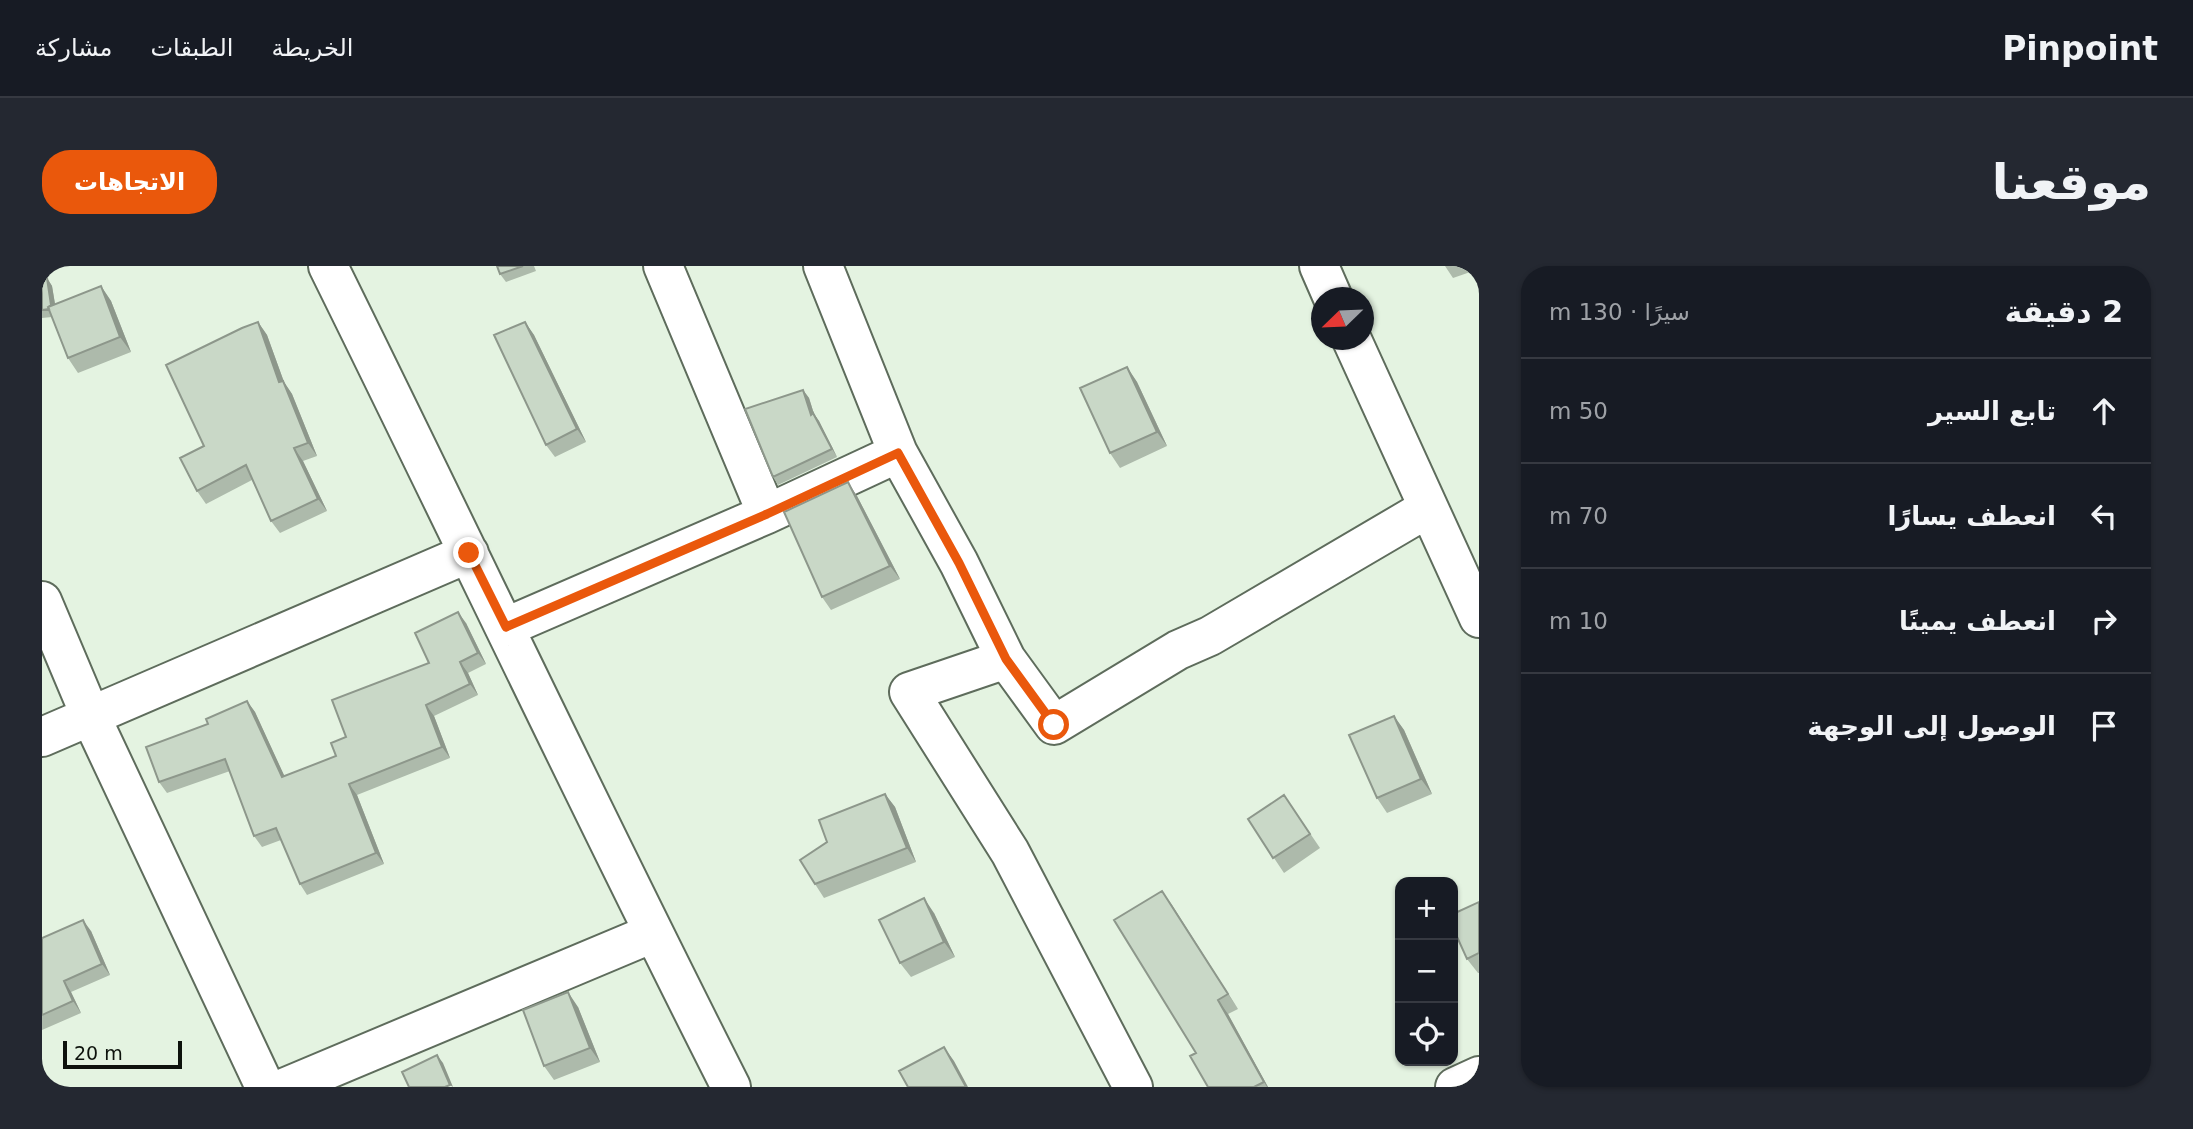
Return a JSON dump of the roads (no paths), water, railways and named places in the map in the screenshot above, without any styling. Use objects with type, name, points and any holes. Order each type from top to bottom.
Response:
[{"type":"street","points":[[328,266],[653,933],[731,1087]]},
{"type":"street","points":[[663,266],[767,514]]},
{"type":"street","points":[[823,266],[898,453],[959,563],[1006,659],[1054,725],[1178,650],[1210,636],[1428,508]]},
{"type":"street","points":[[1319,266],[1328,287]]},
{"type":"street","points":[[1357,350],[1428,508],[1475,598]]},
{"type":"street","points":[[506,627],[767,514],[898,453]]},
{"type":"street","points":[[42,737],[469,553]]},
{"type":"street","points":[[42,601],[91,717],[265,1087]]},
{"type":"street","points":[[1006,659],[909,692],[1010,852],[1133,1087]]},
{"type":"street","points":[[286,1087],[653,933]]},
{"type":"street","points":[[1455,1087],[1479,1076]]}]
